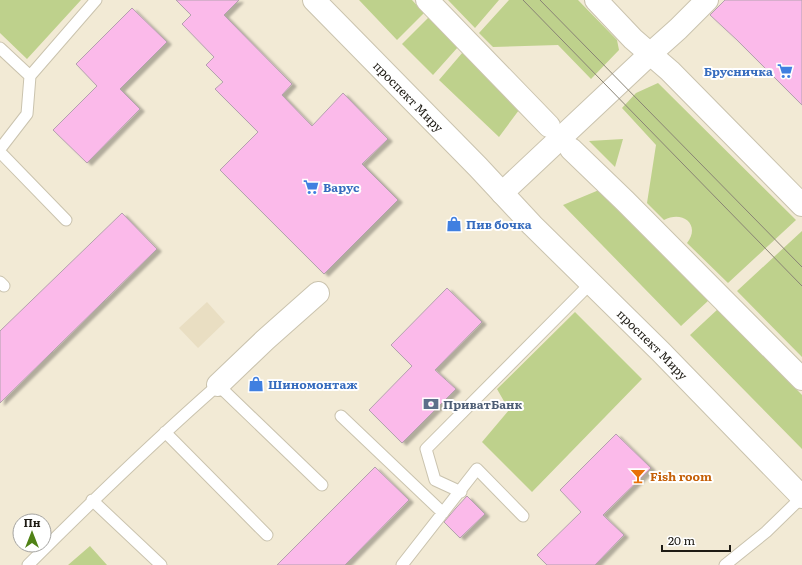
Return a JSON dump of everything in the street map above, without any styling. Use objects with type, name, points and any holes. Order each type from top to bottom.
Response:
[{"type":"street","name":"проспект Миру","points":[[314,0],[532,225],[661,352],[802,497]]},
{"type":"street","points":[[427,0],[549,126]]},
{"type":"street","points":[[596,0],[650,54],[670,71],[802,205]]},
{"type":"street","points":[[502,193],[650,54],[678,30],[707,0]]},
{"type":"street","points":[[571,149],[625,201],[802,379]]},
{"type":"street","points":[[218,385],[265,340],[318,293]]},
{"type":"lane","points":[[66,220],[0,151],[27,114],[30,76],[96,0]]},
{"type":"lane","points":[[0,48],[30,76]]},
{"type":"lane","points":[[460,492],[435,480],[426,449],[591,283]]},
{"type":"lane","points":[[28,565],[92,500],[164,432],[218,385],[322,485]]},
{"type":"lane","points":[[342,416],[443,513]]},
{"type":"lane","points":[[164,432],[267,535]]},
{"type":"lane","points":[[405,564],[477,469],[524,516]]},
{"type":"lane","points":[[725,565],[766,532],[802,497]]},
{"type":"lane","points":[[92,500],[161,565]]},
{"type":"shaded area","points":[[207,302],[225,322],[198,348],[179,328]]},
{"type":"green space","points":[[0,0],[81,0],[27,59],[0,33]]},
{"type":"green space","points":[[359,0],[412,0],[424,13],[397,40]]},
{"type":"green space","points":[[448,0],[499,0],[475,28]]},
{"type":"green space","points":[[509,0],[578,0],[617,40],[619,50],[591,79],[558,45],[493,47],[479,33]]},
{"type":"green space","points":[[429,17],[458,47],[433,75],[402,44]]},
{"type":"green space","points":[[463,52],[519,110],[499,137],[439,80]]},
{"type":"green space","points":[[658,83],[796,220],[728,283],[687,243],[691,236],[692,230],[688,221],[678,217],[671,217],[664,220],[647,203],[656,145],[622,108],[636,93]]},
{"type":"green space","points":[[623,139],[615,167],[589,141]]},
{"type":"green space","points":[[599,190],[709,300],[681,326],[563,205]]},
{"type":"green space","points":[[802,231],[802,357],[737,291]]},
{"type":"green space","points":[[718,309],[802,395],[802,449],[690,335]]},
{"type":"green space","points":[[575,312],[642,379],[532,492],[482,442],[509,410],[497,389]]},
{"type":"green space","points":[[90,546],[107,565],[68,565]]},
{"type":"building","name":"Варус","points":[[176,0],[239,0],[224,15],[292,84],[282,95],[312,126],[343,93],[388,139],[362,164],[398,200],[324,274],[220,170],[258,132],[215,89],[223,82],[206,65],[214,57],[182,24],[191,15]]},
{"type":"building","name":"Брусничка","points":[[725,0],[802,0],[802,105],[710,15]]},
{"type":"building","points":[[132,8],[167,42],[120,89],[140,109],[87,163],[53,130],[97,86],[76,64]]},
{"type":"building","points":[[122,213],[157,249],[0,403],[0,331]]},
{"type":"building","points":[[447,288],[482,322],[435,370],[456,389],[402,443],[369,410],[412,366],[391,345]]},
{"type":"building","points":[[616,434],[651,468],[603,515],[624,535],[595,565],[547,565],[537,555],[581,512],[560,490]]},
{"type":"building","points":[[375,467],[409,500],[345,565],[277,565]]},
{"type":"building","points":[[467,496],[485,514],[460,538],[444,522]]},
{"type":"tram line","points":[[523,0],[802,286]]},
{"type":"tram line","points":[[540,0],[802,267]]},
{"type":"place","name":"Брусничка","points":[[785,71]]},
{"type":"place","name":"Варус","points":[[311,187]]},
{"type":"place","name":"Пив бочка","points":[[454,224]]},
{"type":"place","name":"Шиномонтаж","points":[[256,384]]},
{"type":"place","name":"ПриватБанк","points":[[431,404]]},
{"type":"place","name":"Fish room","points":[[638,476]]}]
